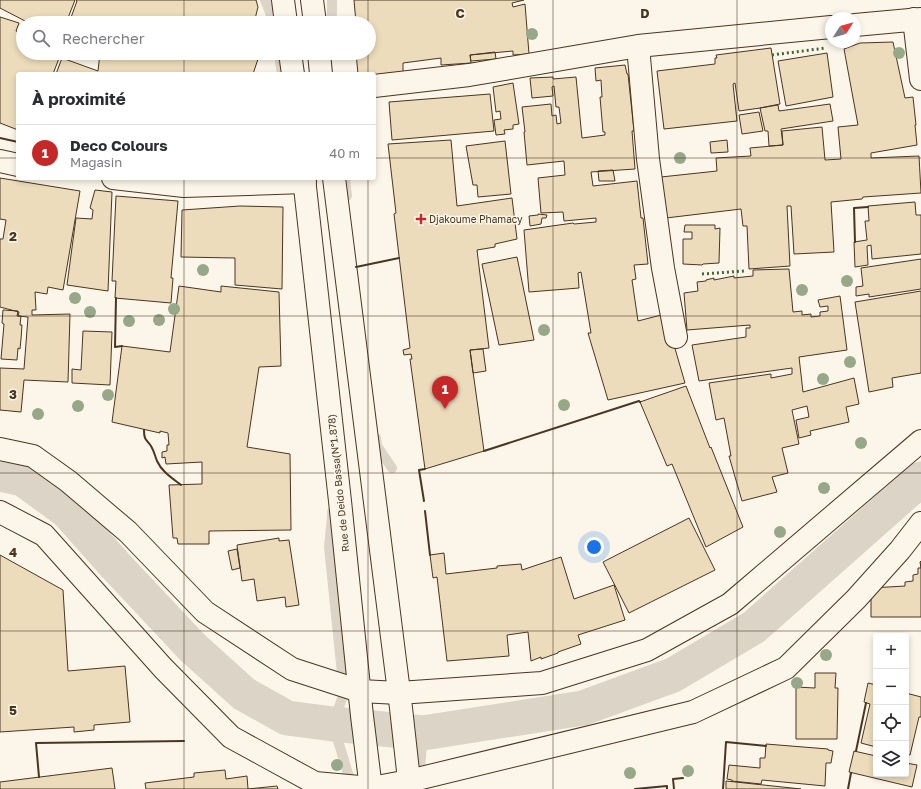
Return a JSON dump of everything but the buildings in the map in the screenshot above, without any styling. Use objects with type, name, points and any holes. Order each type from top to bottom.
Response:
[{"type":"street","points":[[283,0],[285,16]]},
{"type":"street","points":[[312,0],[314,16]]},
{"type":"street","points":[[861,24],[918,19],[921,79]]},
{"type":"street","points":[[376,86],[469,74],[638,46],[825,28]]},
{"type":"street","points":[[638,46],[648,159],[663,268],[676,337]]},
{"type":"street","points":[[291,60],[293,72]]},
{"type":"street","points":[[320,60],[321,72]]},
{"type":"street","points":[[0,161],[16,165]]},
{"type":"street","points":[[131,180],[184,186],[305,180]]},
{"type":"street","name":"Rue de Deido Bassa(N°1.878)","points":[[305,180],[371,789]]},
{"type":"street","points":[[334,180],[375,495],[410,785]]},
{"type":"street","points":[[0,449],[33,456],[68,481],[128,532],[205,612],[292,669],[360,691],[400,700],[542,683],[648,650],[730,604],[921,441]]},
{"type":"street","points":[[340,501],[375,495]]},
{"type":"street","points":[[0,512],[44,535],[163,668],[231,737],[315,783],[371,789],[410,785],[693,712],[786,668],[856,599],[900,550],[921,523]]},
{"type":"waterway","points":[[265,0],[271,16]]},
{"type":"waterway","points":[[332,0],[332,16]]},
{"type":"waterway","points":[[280,61],[282,72]]},
{"type":"waterway","points":[[345,180],[347,196]]},
{"type":"waterway","points":[[376,438],[377,446],[392,468]]},
{"type":"waterway","points":[[0,474],[23,479],[67,511],[192,647],[244,694],[287,718],[423,733],[583,708],[673,675],[754,627],[921,479]]},
{"type":"waterway","points":[[332,512],[329,547],[344,693],[333,724],[352,787]]},
{"type":"waterway","points":[[419,779],[423,733]]},
{"type":"hedge","points":[[772,55],[826,48]]},
{"type":"hedge","points":[[702,274],[744,271]]},
{"type":"wall","points":[[0,138],[16,142]]},
{"type":"wall","points":[[855,242],[854,208],[868,207]]},
{"type":"wall","points":[[356,267],[399,258]]},
{"type":"wall","points":[[116,298],[115,347],[122,346]]},
{"type":"wall","points":[[484,451],[639,401],[640,402]]},
{"type":"wall","points":[[144,430],[145,438],[152,448],[159,465],[181,485]]},
{"type":"wall","points":[[424,501],[419,470],[425,469]]},
{"type":"wall","points":[[425,511],[430,555]]},
{"type":"wall","points":[[856,751],[866,703]]},
{"type":"wall","points":[[39,777],[36,743],[184,741]]},
{"type":"wall","points":[[723,789],[726,742],[766,746]]},
{"type":"wall","points":[[848,789],[851,773]]},
{"type":"wall","points":[[674,789],[673,779],[683,778]]},
{"type":"wall","points":[[635,789],[667,786],[667,789]]},
{"type":"place","name":"Djakoume Phamacy","points":[[421,219]]},
{"type":"place","name":"Deco Colours","points":[[445,409]]}]
